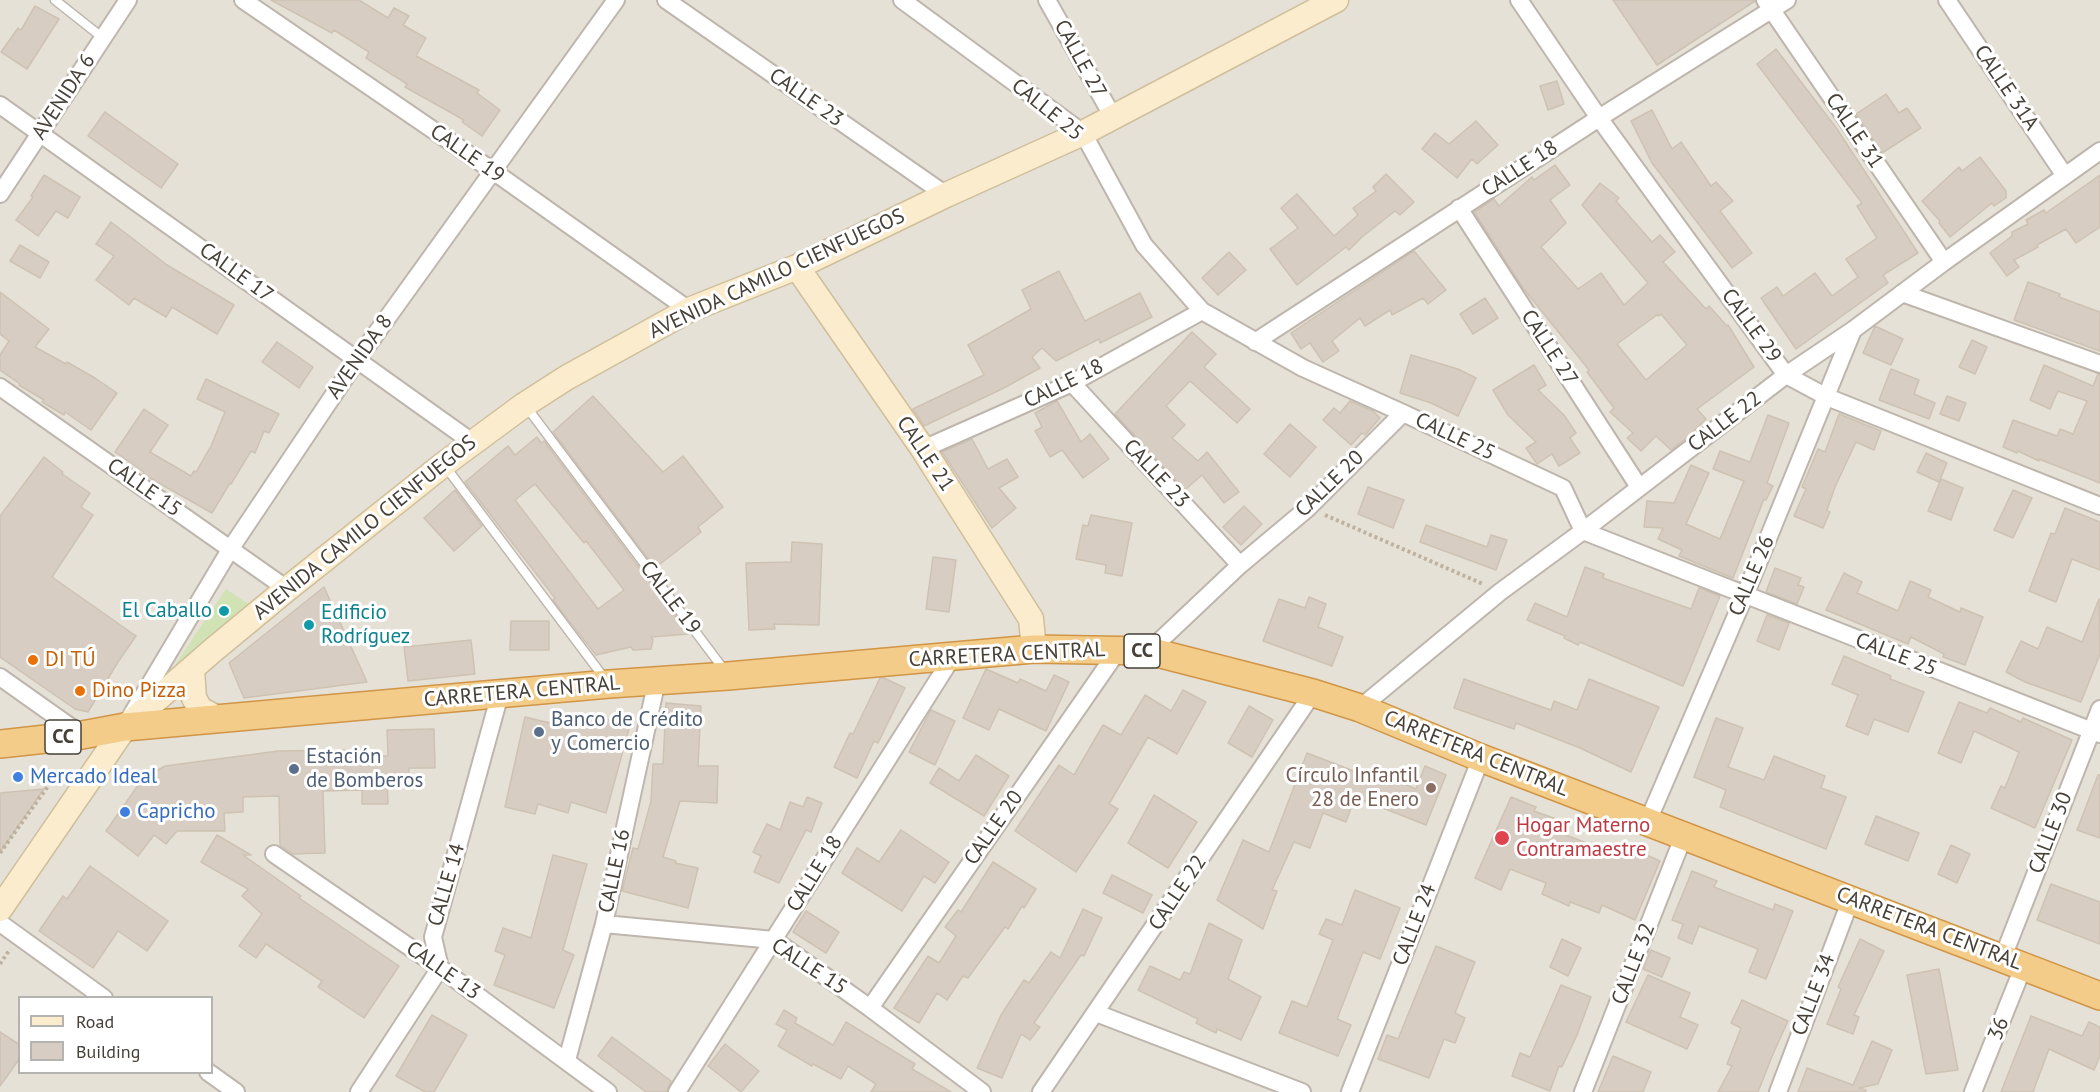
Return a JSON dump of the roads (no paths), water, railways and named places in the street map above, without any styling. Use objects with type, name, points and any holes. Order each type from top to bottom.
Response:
[{"type":"highway","name":"CARRETERA CENTRAL","points":[[0,744],[219,719],[1034,649],[1149,651],[1313,693],[1360,708],[1480,758],[1648,820],[2100,996]]},
{"type":"main road","name":"AVENIDA CAMILO CIENFUEGOS","points":[[0,909],[125,728],[287,589],[472,442],[524,405],[566,378],[689,310],[797,267],[946,195],[1083,133],[1336,0]]},
{"type":"main road","name":"CALLE 21","points":[[797,267],[923,449],[1031,619],[1034,649]]},
{"type":"main road","points":[[192,670],[194,698],[200,710],[219,719]]},
{"type":"street","name":"AVENIDA 6","points":[[0,194],[128,0]]},
{"type":"street","name":"CALLE 19","points":[[243,0],[493,171],[689,310]]},
{"type":"street","name":"AVENIDA 8","points":[[125,728],[231,548],[357,360],[616,0]]},
{"type":"street","name":"CALLE 23","points":[[666,0],[946,195]]},
{"type":"street","name":"CALLE 27","points":[[1047,0],[1113,117]]},
{"type":"street","name":"CALLE 29","points":[[1519,0],[1599,118],[1786,375],[1827,397],[2100,506]]},
{"type":"street","name":"CALLE 18","points":[[1255,342],[1599,118],[1767,5],[1787,0]]},
{"type":"street","name":"CALLE 31A","points":[[1947,0],[2066,176]]},
{"type":"street","name":"CALLE 25","points":[[915,3],[1083,133],[1144,245],[1202,311],[1303,368],[1563,488],[1583,531],[2096,733]]},
{"type":"street","name":"CALLE 31","points":[[1767,5],[1944,262]]},
{"type":"street","name":"CALLE 17","points":[[0,105],[41,132],[472,442]]},
{"type":"street","name":"CALLE 22","points":[[1360,708],[1500,592],[1786,375],[1853,330],[2100,151]]},
{"type":"street","name":"CALLE 27","points":[[1459,208],[1639,487]]},
{"type":"street","points":[[1902,293],[2100,364]]},
{"type":"street","name":"CALLE 18","points":[[923,449],[1071,383],[1202,311]]},
{"type":"street","name":"CALLE 26","points":[[1648,820],[1827,397],[1853,330]]},
{"type":"street","name":"CALLE 23","points":[[1071,383],[1240,565]]},
{"type":"street","name":"CALLE 15","points":[[0,387],[287,589]]},
{"type":"street","name":"CALLE 20","points":[[1149,651],[1240,565],[1308,508],[1403,413]]},
{"type":"street","name":"CALLE 20","points":[[870,1008],[1119,649]]},
{"type":"street","name":"CALLE 18","points":[[677,1092],[952,656]]},
{"type":"street","points":[[0,677],[82,735]]},
{"type":"street","name":"CALLE 16","points":[[567,1060],[604,924],[657,680]]},
{"type":"street","name":"CALLE 22","points":[[1041,1092],[1313,693]]},
{"type":"street","name":"CALLE 14","points":[[441,968],[433,937],[500,694]]},
{"type":"street","name":"CALLE 30","points":[[2014,961],[2096,733],[2100,709]]},
{"type":"street","name":"CALLE 24","points":[[1350,1092],[1480,758]]},
{"type":"street","name":"CALLE 32","points":[[1583,1092],[1684,835]]},
{"type":"street","name":"CALLE 13","points":[[274,854],[441,968],[608,1092]]},
{"type":"street","name":"CALLE 34","points":[[1778,1092],[1851,898]]},
{"type":"street","points":[[0,923],[101,996]]},
{"type":"street","name":"CALLE 15","points":[[604,924],[774,940],[982,1092]]},
{"type":"street","name":"36","points":[[1973,1092],[2014,961]]},
{"type":"street","points":[[359,1092],[441,968]]},
{"type":"street","points":[[1096,1013],[1302,1092]]},
{"type":"street","points":[[211,1074],[236,1092]]},
{"type":"lane","points":[[55,0],[103,38]]},
{"type":"lane","name":"CALLE 19","points":[[524,405],[728,676]]},
{"type":"lane","points":[[444,464],[609,684]]},
{"type":"place","name":"El Caballo","points":[[224,611]]},
{"type":"place","name":"Edificio Rodríguez","points":[[309,625]]},
{"type":"place","name":"DI TÚ","points":[[33,660]]},
{"type":"place","name":"Dino Pizza","points":[[80,691]]},
{"type":"place","name":"Banco de Crédito y Comercio","points":[[539,732]]},
{"type":"place","name":"Estación de Bomberos","points":[[294,769]]},
{"type":"place","name":"Mercado Ideal","points":[[18,777]]},
{"type":"place","name":"Círculo Infantil 28 de Enero","points":[[1431,788]]},
{"type":"place","name":"Capricho","points":[[125,812]]},
{"type":"place","name":"Hogar Materno Contramaestre","points":[[1502,838]]}]
